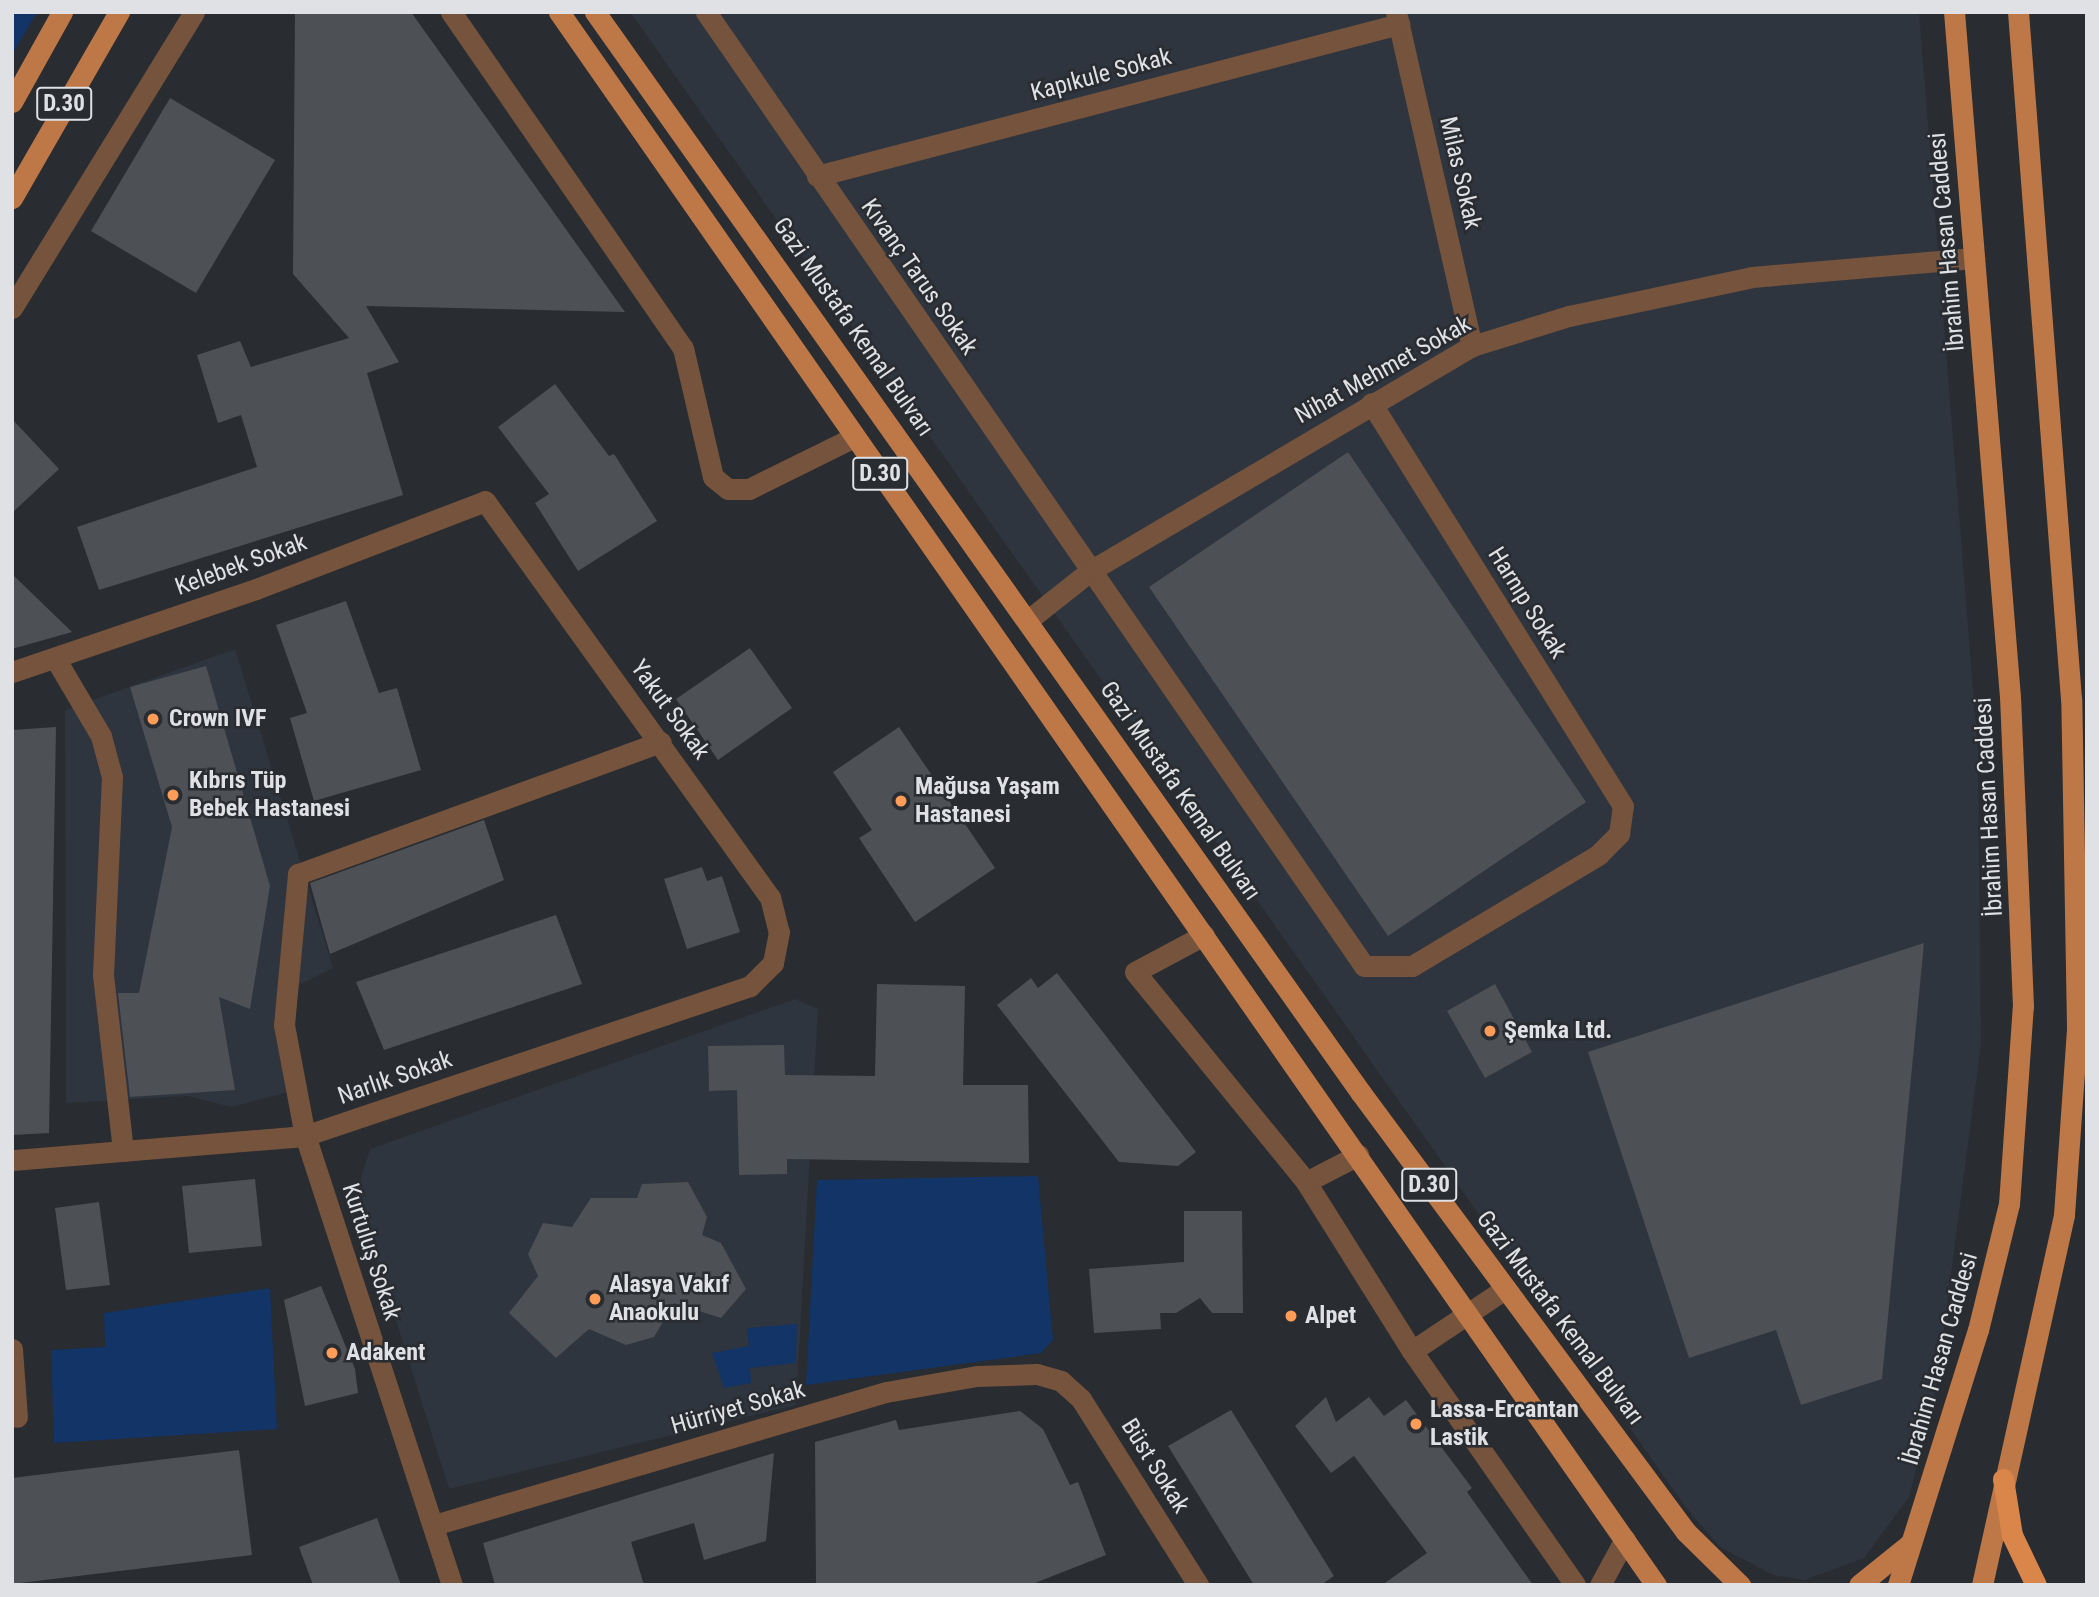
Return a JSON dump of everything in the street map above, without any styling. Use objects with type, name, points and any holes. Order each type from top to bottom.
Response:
[{"type":"highway","points":[[2003,1479],[2012,1535],[2036,1585]]},
{"type":"main road","name":"D.30","points":[[12,102],[62,12]]},
{"type":"main road","name":"D.30","points":[[12,198],[119,12]]},
{"type":"main road","name":"D.30","points":[[559,12],[1467,1310],[1656,1585]]},
{"type":"main road","name":"Gazi Mustafa Kemal Bulvarı","points":[[595,12],[1505,1289],[1686,1532],[1740,1585]]},
{"type":"main road","name":"İbrahim Hasan Caddesi","points":[[1899,1585],[1915,1539],[2009,1204],[2023,1006],[2011,710],[1954,12]]},
{"type":"main road","points":[[1982,1585],[2003,1479],[2036,1352],[2072,1156],[2081,818],[2080,768],[2018,12]]},
{"type":"main road","points":[[1859,1585],[1915,1539]]},
{"type":"street","points":[[12,308],[194,12]]},
{"type":"street","points":[[451,12],[683,348],[713,477],[728,489],[749,489],[854,436]]},
{"type":"street","name":"Kıvanç Tarus Sokak","points":[[706,12],[1364,966],[1412,966],[1598,855],[1619,834]]},
{"type":"street","name":"Kapıkule Sokak","points":[[817,176],[1397,18]]},
{"type":"street","name":"Milas Sokak","points":[[1397,18],[1472,346]]},
{"type":"street","name":"Nihat Mehmet Sokak","points":[[1027,621],[1090,571],[1371,403],[1472,346],[1569,316],[1752,277],[1974,258]]},
{"type":"street","name":"Harnıp Sokak","points":[[1371,403],[1623,806],[1619,834]]},
{"type":"street","name":"Kelebek Sokak","points":[[12,672],[485,501]]},
{"type":"street","name":"Yakut Sokak","points":[[485,501],[770,897],[779,932],[773,963]]},
{"type":"street","points":[[55,658],[101,736],[112,777],[103,975],[123,1151]]},
{"type":"street","name":"Kurtuluş Sokak","points":[[452,1585],[305,1136],[284,1025],[299,874],[326,861],[661,742]]},
{"type":"street","points":[[1204,935],[1135,972],[1306,1182],[1412,1351],[1575,1585]]},
{"type":"street","name":"Narlık Sokak","points":[[12,1160],[305,1136],[750,986],[773,963]]},
{"type":"street","points":[[1306,1182],[1358,1155]]},
{"type":"street","points":[[1412,1351],[1467,1310],[1505,1289]]},
{"type":"street","points":[[12,1349],[17,1417]]},
{"type":"street","name":"Hürriyet Sokak","points":[[434,1525],[886,1392],[978,1376],[1037,1374],[1061,1381]]},
{"type":"street","name":"Büst Sokak","points":[[1061,1381],[1081,1399],[1192,1584]]},
{"type":"street","points":[[1600,1585],[1625,1539]]},
{"type":"shaded area","points":[[12,12],[37,12],[12,55]]},
{"type":"shaded area","points":[[630,12],[1919,12],[1978,751],[1981,1044],[1936,1390],[1909,1497],[1864,1558],[1805,1580],[1773,1575],[1720,1547],[1687,1509]]},
{"type":"shaded area","name":"Kıbrıs Tüp Bebek Hastanesi","points":[[235,649],[333,968],[291,989],[303,1088],[231,1107],[188,1096],[66,1103],[65,710]]},
{"type":"shaded area","name":"Alasya Vakıf Anaokulu","points":[[795,999],[818,1009],[796,1405],[449,1489],[356,1193],[370,1149]]},
{"type":"shaded area","points":[[1038,1176],[1053,1340],[1041,1353],[806,1385],[817,1180]]},
{"type":"shaded area","points":[[270,1288],[277,1429],[54,1443],[51,1350],[105,1347],[104,1313]]},
{"type":"shaded area","points":[[797,1324],[796,1363],[750,1368],[751,1383],[724,1388],[712,1353],[749,1346],[747,1328]]},
{"type":"building","points":[[295,12],[411,12],[625,312],[366,306],[399,362],[367,373],[403,495],[99,590],[77,527],[257,467],[241,415],[218,423],[197,355],[240,341],[251,367],[349,338],[293,274]]},
{"type":"building","points":[[170,98],[275,160],[196,293],[91,231]]},
{"type":"building","points":[[555,384],[609,456],[614,454],[657,521],[578,571],[535,503],[549,494],[498,427]]},
{"type":"building","points":[[12,419],[59,469],[12,513]]},
{"type":"building","points":[[1348,452],[1586,802],[1388,936],[1149,587]]},
{"type":"building","points":[[12,574],[72,632],[12,649]]},
{"type":"building","points":[[346,601],[379,693],[397,688],[421,770],[314,801],[290,718],[307,713],[276,625]]},
{"type":"building","points":[[750,648],[792,708],[718,760],[676,699]]},
{"type":"building","points":[[206,666],[270,886],[250,1009],[219,997],[235,1090],[130,1097],[118,993],[139,993],[172,827],[130,687]]},
{"type":"building","points":[[56,727],[49,1133],[12,1135],[12,730]]},
{"type":"building","name":"Mağusa Yaşam Hastanesi","points":[[899,727],[995,868],[915,922],[859,838],[872,830],[833,772]]},
{"type":"building","points":[[484,820],[504,880],[330,954],[310,883]]},
{"type":"building","points":[[702,867],[707,881],[722,876],[740,932],[687,949],[664,879]]},
{"type":"building","points":[[556,915],[582,984],[384,1050],[356,982]]},
{"type":"building","points":[[1924,943],[1882,1379],[1801,1405],[1776,1330],[1689,1358],[1588,1052]]},
{"type":"building","points":[[1057,973],[1196,1152],[1178,1166],[1119,1162],[997,1005],[1031,978],[1038,988]]},
{"type":"building","points":[[877,984],[965,986],[963,1085],[1028,1085],[1029,1163],[787,1159],[787,1174],[739,1175],[737,1090],[709,1091],[708,1046],[784,1045],[785,1075],[875,1076]]},
{"type":"building","name":"Şemka Ltd.","points":[[1495,984],[1532,1052],[1485,1078],[1447,1011]]},
{"type":"building","points":[[255,1179],[262,1246],[189,1253],[182,1186]]},
{"type":"building","points":[[688,1182],[707,1217],[702,1235],[721,1243],[746,1289],[721,1318],[674,1303],[654,1337],[626,1345],[589,1329],[556,1358],[509,1313],[538,1276],[528,1254],[543,1223],[572,1227],[591,1198],[637,1198],[642,1184]]},
{"type":"building","points":[[99,1202],[110,1285],[66,1290],[55,1208]]},
{"type":"building","points":[[1184,1211],[1242,1211],[1243,1313],[1212,1313],[1200,1298],[1176,1313],[1160,1313],[1161,1329],[1094,1333],[1089,1269],[1184,1262]]},
{"type":"building","points":[[321,1286],[355,1369],[358,1393],[305,1406],[284,1300]]},
{"type":"building","points":[[1326,1397],[1336,1422],[1369,1397],[1384,1416],[1406,1400],[1472,1488],[1467,1492],[1533,1585],[1382,1585],[1427,1553],[1354,1456],[1331,1473],[1295,1426]]},
{"type":"building","points":[[1231,1410],[1334,1576],[1321,1585],[1254,1585],[1168,1446]]},
{"type":"building","points":[[1020,1411],[1043,1429],[1070,1485],[1078,1482],[1106,1555],[1030,1585],[816,1585],[815,1442],[896,1420],[899,1430]]},
{"type":"building","points":[[239,1450],[252,1555],[12,1584],[12,1478]]},
{"type":"building","points":[[774,1453],[766,1541],[704,1560],[694,1523],[631,1542],[644,1585],[495,1585],[483,1543]]},
{"type":"building","points":[[377,1518],[401,1585],[313,1585],[299,1547]]},
{"type":"place","name":"Crown IVF","points":[[153,719]]},
{"type":"place","name":"Kıbrıs Tüp Bebek Hastanesi","points":[[173,795]]},
{"type":"place","name":"Mağusa Yaşam Hastanesi","points":[[901,801]]},
{"type":"place","name":"Şemka Ltd.","points":[[1490,1031]]},
{"type":"place","name":"Alasya Vakıf Anaokulu","points":[[595,1299]]},
{"type":"place","name":"Alpet","points":[[1291,1316]]},
{"type":"place","name":"Adakent","points":[[332,1353]]},
{"type":"place","name":"Lassa-Ercantan Lastik","points":[[1416,1424]]}]
